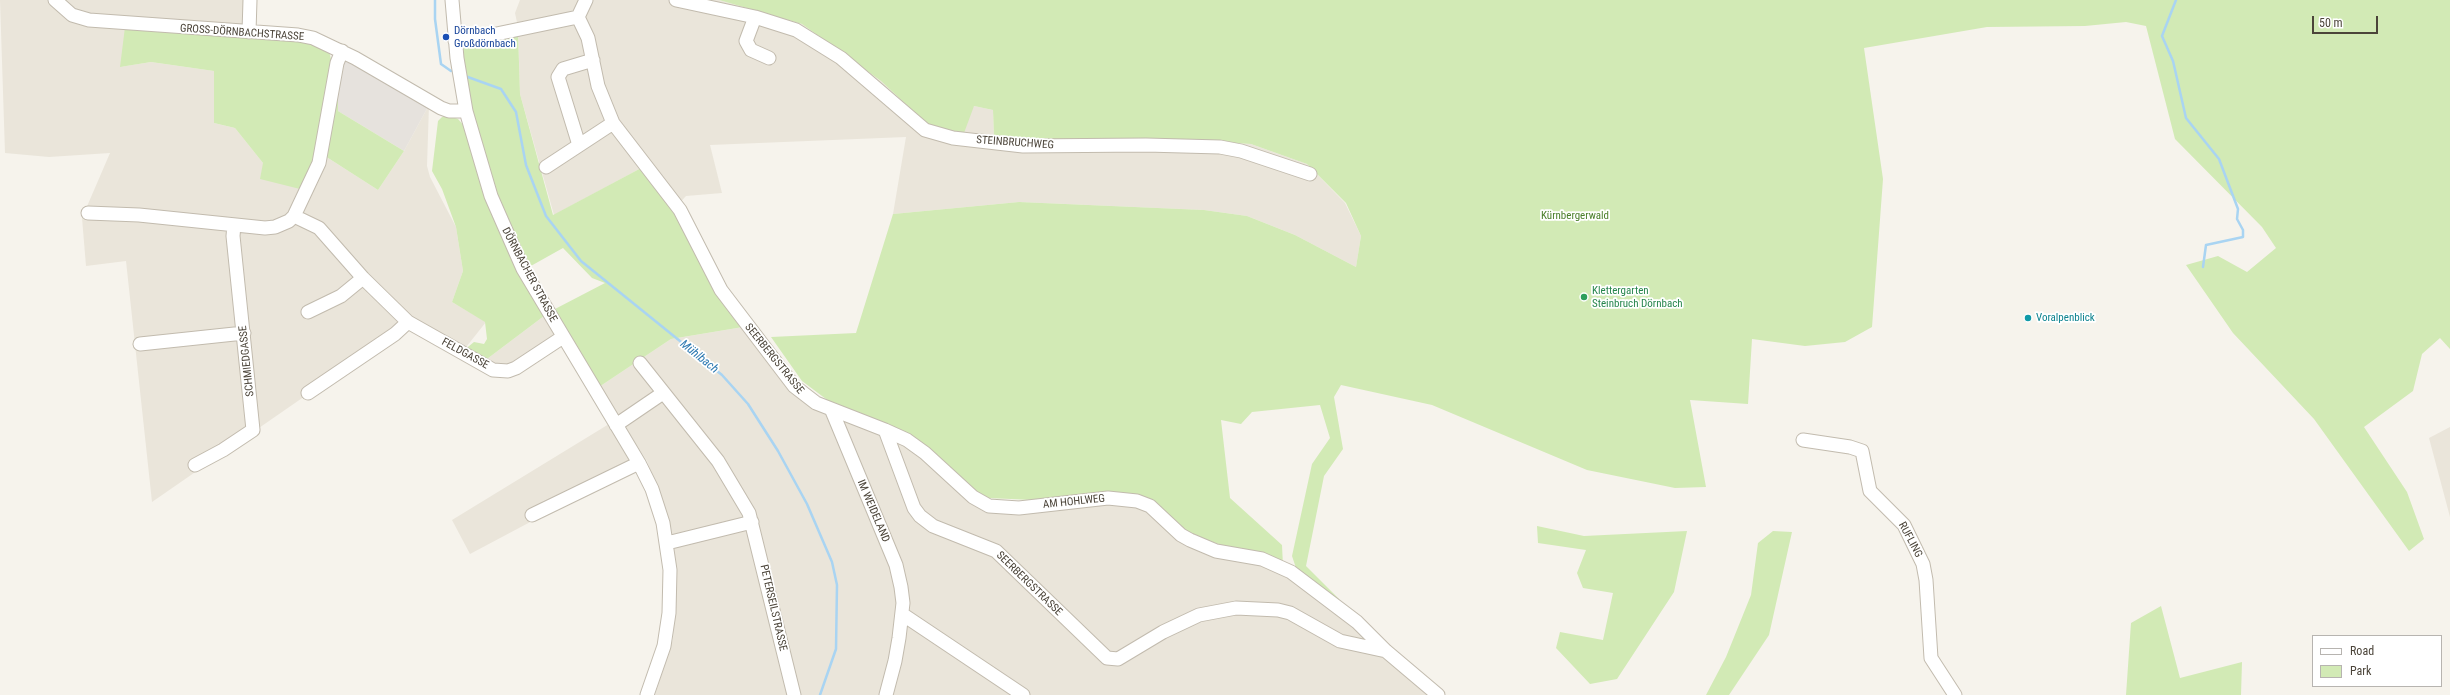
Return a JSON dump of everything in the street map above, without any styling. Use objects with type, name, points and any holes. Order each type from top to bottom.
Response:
[{"type":"street","name":"GROSS-DÖRNBACHSTRASSE","points":[[55,0],[72,15],[89,20],[313,38],[342,51],[441,108],[449,111],[466,111]]},
{"type":"street","points":[[249,32],[250,0]]},
{"type":"street","name":"DÖRNBACHER STRASSE","points":[[452,0],[455,41],[466,111],[482,173],[502,224],[523,269],[639,463],[658,507],[666,543],[670,592],[668,620],[661,657],[647,695]]},
{"type":"street","points":[[455,41],[477,38],[578,17],[586,0]]},
{"type":"street","name":"STEINBRUCHWEG","points":[[676,0],[755,17],[796,30],[819,43],[840,58],[926,130],[953,138],[1023,146],[1146,145],[1220,147],[1241,151],[1310,174]]},
{"type":"street","name":"SEERBERGSTRASSE","points":[[578,17],[588,38],[603,99],[613,123],[680,210],[712,274],[732,306],[794,386],[816,403],[832,411],[884,430],[914,508],[920,516],[933,526],[996,551],[1108,658],[1113,660],[1124,656],[1163,632],[1199,615],[1236,608],[1278,610],[1290,613],[1340,641],[1386,651]]},
{"type":"street","points":[[755,17],[746,42],[751,50],[769,58]]},
{"type":"street","points":[[88,213],[139,215],[234,225],[274,227],[294,216],[319,163],[337,63],[342,51]]},
{"type":"street","points":[[579,145],[558,78],[563,69],[593,60]]},
{"type":"street","points":[[546,166],[613,123]]},
{"type":"street","name":"FELDGASSE","points":[[294,216],[319,228],[363,278],[408,322],[482,365],[500,372],[516,368],[563,337]]},
{"type":"street","name":"SCHMIEDGASSE","points":[[195,465],[224,450],[253,430],[233,236],[234,225]]},
{"type":"street","points":[[308,312],[341,296],[363,278]]},
{"type":"street","points":[[308,393],[395,334],[408,322]]},
{"type":"street","points":[[140,344],[244,333]]},
{"type":"street","name":"PETERSEILSTRASSE","points":[[640,363],[718,461],[740,496],[752,522],[794,695]]},
{"type":"street","points":[[616,425],[663,393]]},
{"type":"street","name":"IM WEIDELAND","points":[[832,411],[896,565],[901,587],[902,614],[895,661],[886,695]]},
{"type":"street","name":"AM HOHLWEG","points":[[884,430],[907,440],[925,453],[973,497],[989,506],[1019,508],[1108,498],[1146,504],[1190,540],[1216,551],[1262,559],[1301,578],[1357,622],[1386,651],[1438,695]]},
{"type":"street","name":"RUFLING","points":[[1803,440],[1850,447],[1862,451],[1870,491],[1904,525],[1923,564],[1926,580],[1931,658],[1955,695]]},
{"type":"street","points":[[532,515],[639,463]]},
{"type":"street","points":[[666,543],[752,522]]},
{"type":"street","points":[[902,614],[1023,695]]},
{"type":"shaded area","points":[[0,0],[254,0],[253,28],[120,67],[151,62],[214,71],[214,123],[235,128],[263,163],[325,156],[378,190],[404,151],[429,105],[427,166],[430,177],[456,227],[463,271],[452,302],[486,322],[463,351],[412,322],[152,502],[126,261],[86,266],[82,218],[110,153],[49,157],[5,153]]},
{"type":"shaded area","points":[[520,0],[719,0],[802,24],[881,81],[928,125],[974,106],[993,110],[994,137],[1099,145],[1175,139],[1251,144],[1307,164],[1345,203],[1361,236],[1356,267],[1295,235],[1247,216],[1204,210],[1019,202],[893,214],[906,137],[710,145],[722,193],[686,196],[674,209],[643,167],[554,215],[520,94],[518,27],[515,13]]},
{"type":"shaded area","points":[[345,62],[353,63],[429,105],[404,151],[338,111],[338,78],[340,67]]},
{"type":"shaded area","points":[[544,316],[557,335],[513,367],[483,362]]},
{"type":"shaded area","points":[[743,327],[803,402],[884,431],[931,460],[981,505],[1132,502],[1262,561],[1328,598],[1439,695],[655,695],[673,639],[676,572],[659,492],[647,461],[599,387],[671,339]]},
{"type":"shaded area","points":[[609,424],[632,459],[534,520],[470,554],[452,520]]},
{"type":"shaded area","points":[[2450,427],[2450,517],[2429,438]]},
{"type":"green space","name":"Kürnbergerwald","points":[[719,0],[2450,0],[2450,349],[2440,338],[2422,354],[2413,391],[2364,427],[2407,492],[2424,539],[2409,551],[2314,419],[2233,333],[2186,265],[2218,256],[2247,272],[2276,248],[2262,227],[2175,139],[2146,26],[2126,22],[2085,26],[1987,27],[1864,48],[1883,179],[1872,327],[1845,342],[1805,346],[1752,339],[1748,404],[1690,400],[1706,487],[1675,488],[1587,470],[1432,405],[1341,385],[1334,397],[1343,449],[1324,476],[1306,566],[1339,599],[1338,603],[1297,571],[1292,556],[1312,464],[1330,438],[1320,405],[1252,412],[1241,424],[1221,420],[1230,498],[1282,545],[1283,566],[1187,533],[1160,507],[1133,495],[1033,500],[988,498],[978,494],[921,443],[830,402],[802,381],[771,337],[856,333],[893,214],[1019,202],[1204,210],[1247,216],[1295,235],[1356,267],[1361,236],[1346,203],[1307,164],[1251,144],[1175,139],[1099,145],[994,137],[993,110],[974,106],[964,133],[928,125],[881,81],[802,24]]},
{"type":"green space","points":[[125,27],[317,43],[329,51],[332,63],[319,148],[304,190],[260,179],[263,163],[235,128],[214,123],[214,71],[151,62],[120,67]]},
{"type":"green space","points":[[518,31],[520,94],[553,215],[643,167],[674,209],[743,327],[671,339],[599,387],[555,309],[605,283],[592,278],[563,248],[529,267],[505,216],[485,163],[472,111],[464,66],[463,46]]},
{"type":"green space","points":[[338,78],[338,111],[404,151],[378,190],[325,156]]},
{"type":"green space","points":[[449,116],[458,119],[465,127],[544,316],[483,362],[463,351],[474,342],[484,344],[487,339],[485,322],[452,302],[463,271],[456,227],[442,189],[432,171],[438,121],[442,117]]},
{"type":"green space","points":[[1537,526],[1584,536],[1687,531],[1674,592],[1617,679],[1590,684],[1556,648],[1560,632],[1603,640],[1613,593],[1583,588],[1577,573],[1586,550],[1538,543]]},
{"type":"green space","points":[[1773,531],[1792,532],[1769,635],[1729,695],[1706,695],[1726,657],[1751,595],[1758,543]]},
{"type":"green space","points":[[2161,606],[2180,678],[2242,662],[2241,695],[2126,695],[2131,623]]},
{"type":"waterway","name":"Mühlbach","points":[[435,0],[435,19],[441,64],[451,71]]},
{"type":"waterway","points":[[2176,0],[2162,36],[2173,61],[2186,118],[2219,159],[2238,209],[2237,219],[2243,230],[2243,237],[2206,245],[2203,267]]},
{"type":"waterway","name":"Mühlbach","points":[[465,76],[501,89],[516,112],[526,165],[546,216],[581,261],[722,375],[748,404],[778,451],[807,504],[832,562],[837,585],[836,649],[820,695]]},
{"type":"place","name":"Dörnbach Großdörnbach","points":[[446,37]]},
{"type":"place","name":"Klettergarten Steinbruch Dörnbach","points":[[1584,297]]},
{"type":"place","name":"Voralpenblick","points":[[2028,318]]}]
